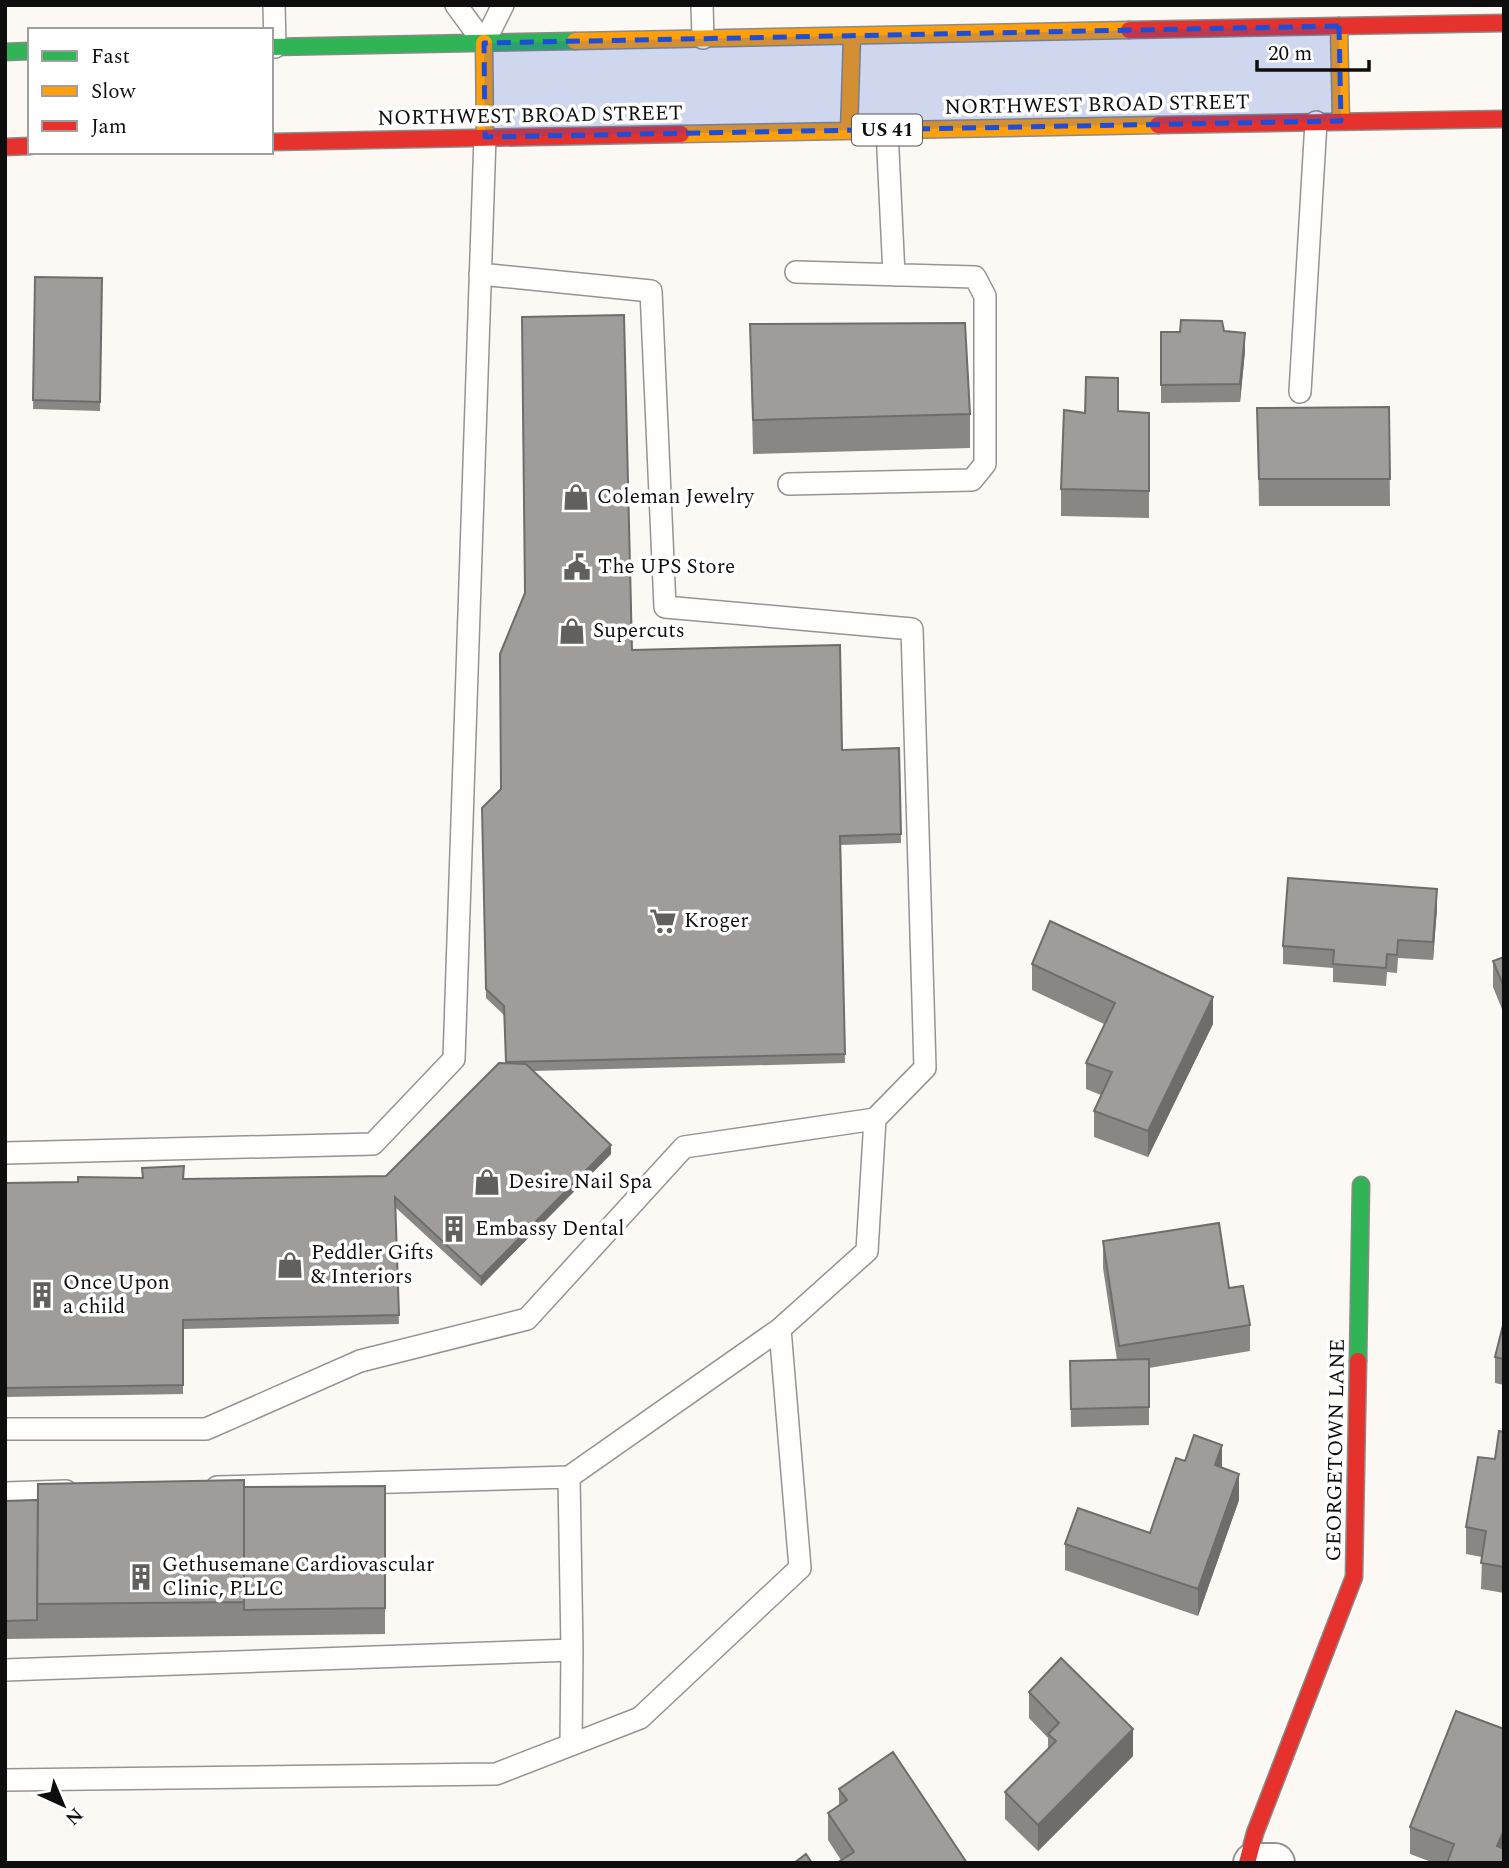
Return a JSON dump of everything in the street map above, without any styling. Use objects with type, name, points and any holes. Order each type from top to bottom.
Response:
[{"type":"main road","points":[[273,47],[852,36],[1339,16],[1504,23]]},
{"type":"main road","points":[[1339,16],[1341,121]]},
{"type":"main road","points":[[849,131],[852,36]]},
{"type":"main road","points":[[484,43],[485,137]]},
{"type":"main road","points":[[5,52],[28,51]]},
{"type":"main road","name":"NORTHWEST BROAD STREET","points":[[273,142],[1504,119]]},
{"type":"main road","points":[[5,147],[28,146]]},
{"type":"main road","name":"GEORGETOWN LANE","points":[[1247,1863],[1255,1833],[1354,1577],[1361,1185]]},
{"type":"street","points":[[1253,1863],[1275,1863]]},
{"type":"lane","points":[[273,47],[274,5]]},
{"type":"lane","points":[[456,5],[484,43],[503,5]]},
{"type":"lane","points":[[702,5],[703,38]]},
{"type":"lane","points":[[1300,392],[1316,122]]},
{"type":"lane","points":[[887,130],[894,275]]},
{"type":"lane","points":[[5,1153],[373,1144],[454,1059],[485,137]]},
{"type":"lane","points":[[789,484],[972,480],[985,464],[985,296],[975,277],[796,272]]},
{"type":"lane","points":[[5,1430],[206,1429],[360,1362],[527,1319],[684,1147],[875,1119],[925,1068],[912,629],[665,607],[651,291],[480,274]]},
{"type":"lane","points":[[198,1488],[569,1477],[780,1329],[867,1251],[875,1119]]},
{"type":"lane","points":[[5,1780],[496,1774],[640,1718],[800,1568],[780,1329]]},
{"type":"lane","points":[[569,1477],[571,1745]]},
{"type":"lane","points":[[5,1493],[88,1491]]},
{"type":"lane","points":[[5,1670],[572,1650]]},
{"type":"highlighted area","points":[[1339,26],[1341,121],[485,137],[484,43]]},
{"type":"building","points":[[35,277],[102,278],[100,402],[33,400]]},
{"type":"building","name":"Kroger","points":[[624,315],[632,650],[840,645],[842,750],[899,748],[901,834],[840,836],[845,1054],[506,1062],[504,1006],[486,989],[482,808],[501,789],[500,654],[525,593],[522,317]]},
{"type":"building","points":[[1181,320],[1222,321],[1224,331],[1245,333],[1240,384],[1161,385],[1161,332],[1180,332]]},
{"type":"building","points":[[965,323],[970,414],[753,420],[750,324]]},
{"type":"building","points":[[1086,377],[1118,378],[1118,411],[1149,413],[1149,491],[1061,489],[1064,410],[1085,413]]},
{"type":"building","points":[[1389,407],[1390,479],[1259,479],[1257,408]]},
{"type":"building","points":[[1288,878],[1437,889],[1433,942],[1398,940],[1397,955],[1387,954],[1386,968],[1333,964],[1334,950],[1283,946]]},
{"type":"building","points":[[1050,921],[1213,997],[1148,1131],[1094,1111],[1112,1072],[1086,1063],[1115,1003],[1032,964]]},
{"type":"building","points":[[1504,957],[1504,987],[1493,961]]},
{"type":"building","points":[[499,1063],[526,1064],[611,1145],[481,1277],[395,1197],[399,1315],[183,1320],[183,1385],[5,1388],[5,1183],[78,1182],[78,1177],[143,1178],[142,1168],[184,1166],[183,1179],[386,1176]]},
{"type":"building","points":[[1219,1223],[1229,1288],[1243,1286],[1250,1325],[1119,1346],[1103,1241]]},
{"type":"building","points":[[1504,1321],[1504,1359],[1495,1357]]},
{"type":"building","points":[[1149,1359],[1149,1407],[1071,1409],[1070,1361]]},
{"type":"building","points":[[1499,1431],[1504,1432],[1504,1567],[1481,1563],[1486,1531],[1466,1527],[1478,1457],[1495,1459]]},
{"type":"building","points":[[1194,1435],[1222,1445],[1215,1465],[1239,1474],[1198,1589],[1065,1544],[1078,1508],[1150,1533],[1176,1458],[1185,1461]]},
{"type":"building","name":"Gethusemane Cardiovascular Clinic, PLLC","points":[[244,1480],[244,1602],[37,1604],[38,1484]]},
{"type":"building","points":[[385,1486],[385,1608],[244,1610],[244,1487]]},
{"type":"building","points":[[38,1500],[37,1620],[5,1621],[5,1501]]},
{"type":"building","points":[[1061,1658],[1133,1729],[1038,1825],[1005,1792],[1056,1741],[1048,1734],[1059,1723],[1029,1692]]},
{"type":"building","points":[[1456,1711],[1504,1729],[1504,1830],[1497,1846],[1504,1849],[1504,1863],[1447,1863],[1454,1844],[1410,1827]]},
{"type":"building","points":[[893,1752],[967,1863],[837,1863],[854,1852],[828,1813],[847,1800],[839,1789]]},
{"type":"building","points":[[806,1854],[812,1863],[794,1863]]},
{"type":"traffic: fast","points":[[273,47],[575,41]]},
{"type":"traffic: fast","points":[[5,52],[28,51]]},
{"type":"traffic: fast","points":[[1358,1361],[1361,1185]]},
{"type":"traffic: slow","points":[[1339,26],[1341,121]]},
{"type":"traffic: slow","points":[[575,41],[1129,30]]},
{"type":"traffic: slow","points":[[849,131],[852,36]]},
{"type":"traffic: slow","points":[[484,43],[485,137]]},
{"type":"traffic: slow","points":[[681,134],[1158,125]]},
{"type":"traffic: jam","points":[[1129,30],[1504,23]]},
{"type":"traffic: jam","points":[[1158,125],[1504,119]]},
{"type":"traffic: jam","points":[[273,142],[681,134]]},
{"type":"traffic: jam","points":[[5,147],[28,146]]},
{"type":"traffic: jam","points":[[1247,1863],[1255,1833],[1354,1577],[1358,1361]]},
{"type":"place","name":"Coleman Jewelry","points":[[576,497]]},
{"type":"place","name":"The UPS Store","points":[[577,567]]},
{"type":"place","name":"Supercuts","points":[[572,631]]},
{"type":"place","name":"Kroger","points":[[663,921]]},
{"type":"place","name":"Desire Nail Spa","points":[[487,1182]]},
{"type":"place","name":"Embassy Dental","points":[[454,1229]]},
{"type":"place","name":"Peddler Gifts & Interiors","points":[[290,1265]]},
{"type":"place","name":"Once Upon a child","points":[[42,1295]]},
{"type":"place","name":"Gethusemane Cardiovascular Clinic, PLLC","points":[[141,1577]]}]
